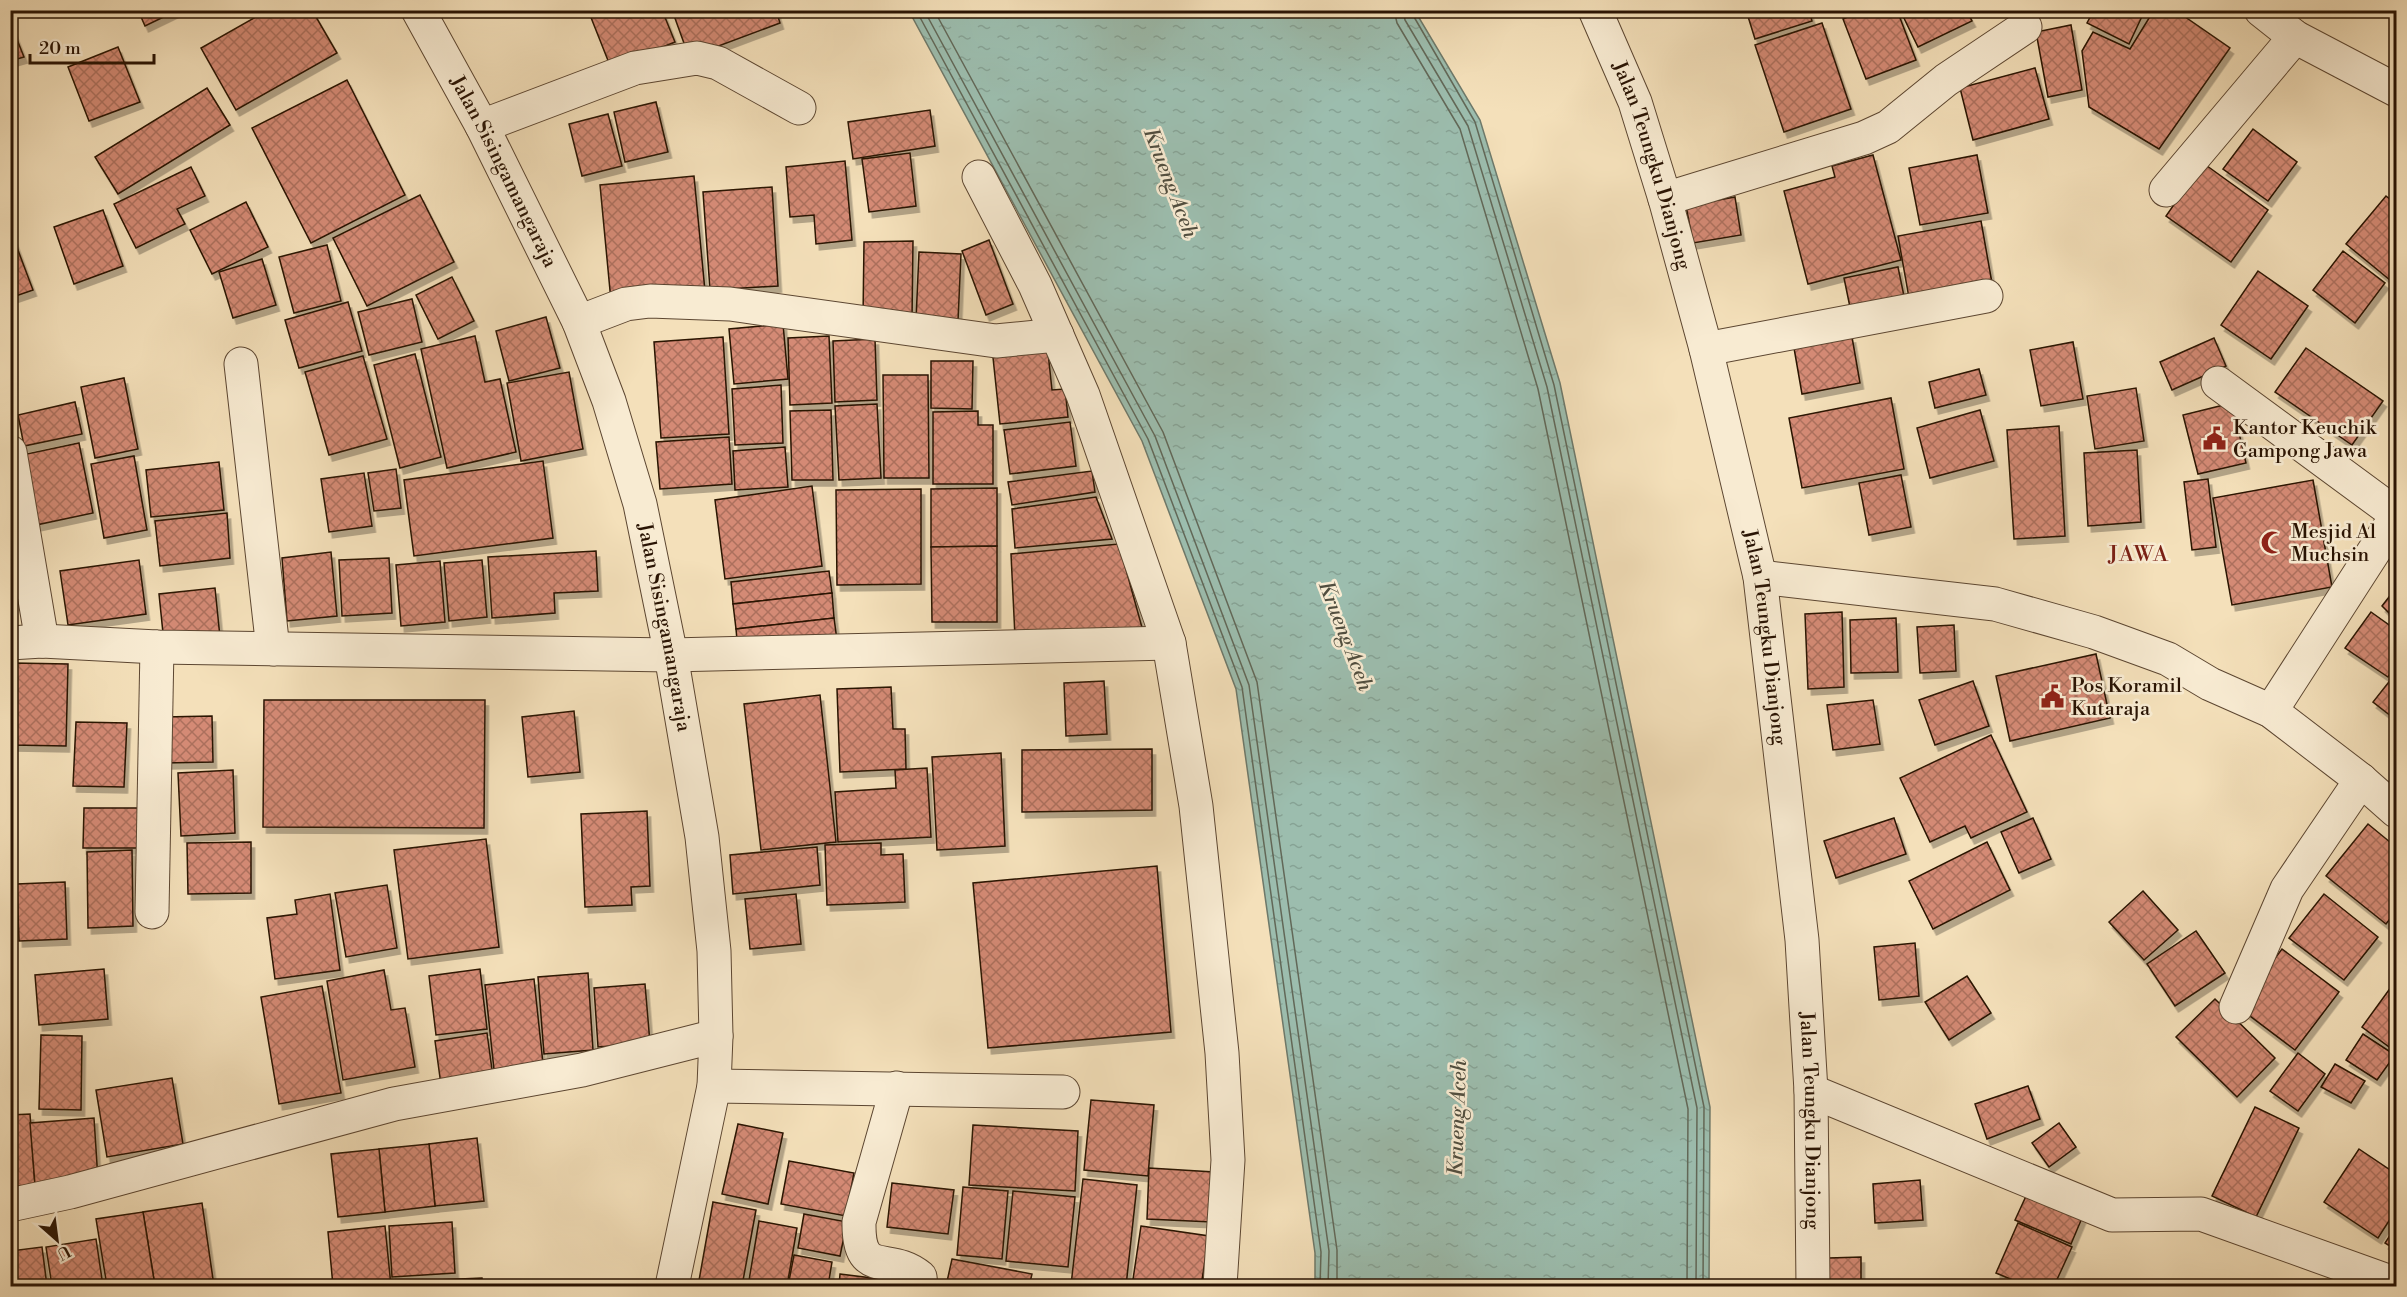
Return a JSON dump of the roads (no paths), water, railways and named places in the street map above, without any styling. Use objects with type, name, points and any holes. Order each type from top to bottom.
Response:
[{"type":"street","name":"Jalan Sisingamangaraja","points":[[418,10],[482,126],[579,322],[609,401],[640,504],[671,655],[702,837],[714,951],[716,1036],[714,1086],[672,1287]]},
{"type":"street","name":"Jalan Teungku Dianjong","points":[[1594,10],[1635,102],[1665,199],[1706,349],[1760,576],[1802,940],[1811,1090],[1813,1287]]},
{"type":"street","points":[[2261,10],[2295,37],[2397,90]]},
{"type":"street","points":[[1665,199],[1864,138],[1880,131],[1946,80],[2025,27]]},
{"type":"street","points":[[2166,190],[2295,37]]},
{"type":"street","points":[[482,126],[635,68],[697,58],[718,63],[799,108]]},
{"type":"street","points":[[979,177],[1035,285],[1083,395],[1169,643],[1196,806],[1222,1053],[1228,1160],[1220,1287]]},
{"type":"street","points":[[1706,349],[1986,296]]},
{"type":"street","points":[[579,322],[626,304],[650,301],[730,304],[996,341],[1057,335]]},
{"type":"street","points":[[241,364],[273,649]]},
{"type":"street","points":[[2218,383],[2397,515],[2271,711]]},
{"type":"street","points":[[10,452],[26,642],[157,647],[671,655],[1169,643]]},
{"type":"street","points":[[1760,576],[1995,604],[2094,632],[2168,659],[2210,684],[2271,711],[2361,780],[2397,811]]},
{"type":"street","points":[[152,912],[157,647]]},
{"type":"street","points":[[2236,1007],[2288,889],[2361,780]]},
{"type":"street","points":[[10,1205],[70,1192],[394,1104],[582,1070],[716,1036]]},
{"type":"street","points":[[714,1086],[1063,1092]]},
{"type":"street","points":[[897,1088],[859,1222],[859,1239],[862,1253],[870,1260],[911,1269],[920,1277],[921,1287]]},
{"type":"street","points":[[1811,1090],[2112,1215],[2201,1214],[2397,1284]]},
{"type":"water","name":"Krueng Aceh","points":[[909,11],[1415,11],[1480,120],[1560,383],[1710,1107],[1709,1286],[1315,1286],[1315,1253],[1236,689],[1142,441]]},
{"type":"place","name":"Kantor Keuchik Gampong Jawa","points":[[2215,439]]},
{"type":"place","name":"Mesjid Al Muchsin","points":[[2273,543]]},
{"type":"place","name":"Pos Koramil Kutaraja","points":[[2053,697]]},
{"type":"district","name":"JAWA","points":[[2139,554]]}]
